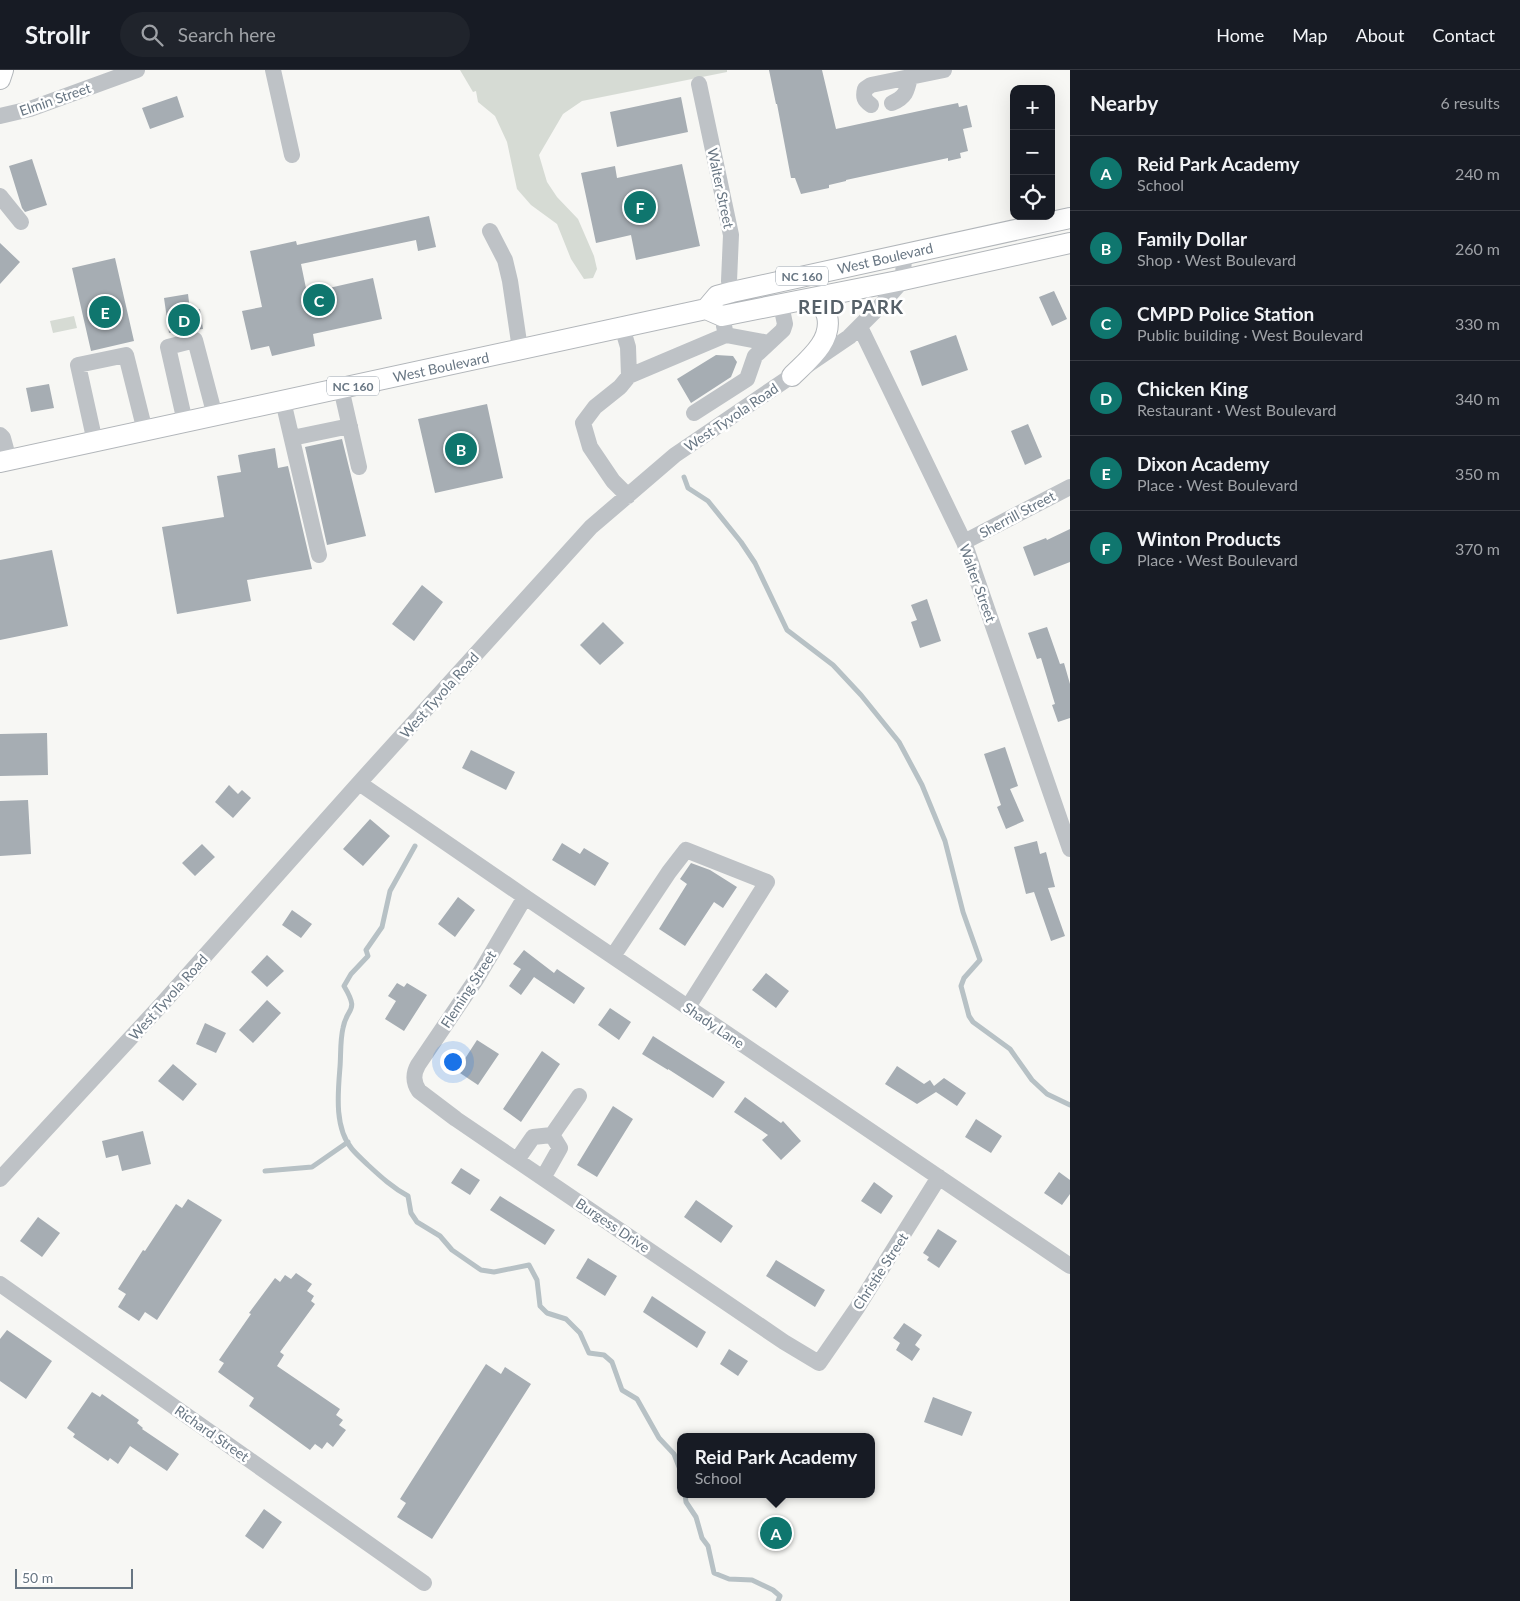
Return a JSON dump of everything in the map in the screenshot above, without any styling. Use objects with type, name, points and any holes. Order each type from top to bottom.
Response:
[{"type":"main road","points":[[0,79],[3,70]]},
{"type":"main road","name":"West Boulevard","points":[[718,320],[717,296],[904,254],[1029,221],[1070,218]]},
{"type":"main road","name":"West Boulevard","points":[[5,461],[622,328],[718,320],[781,304],[903,280],[1070,242]]},
{"type":"main road","points":[[792,376],[812,357],[824,340],[828,319],[818,298]]},
{"type":"street","name":"Elmin Street","points":[[0,116],[30,109],[137,70]]},
{"type":"street","points":[[273,70],[292,156]]},
{"type":"street","points":[[870,105],[863,95],[865,88],[870,85],[944,70]]},
{"type":"street","points":[[892,103],[900,100],[908,91],[910,77]]},
{"type":"street","name":"Walter Street","points":[[699,84],[731,235],[729,281],[732,292]]},
{"type":"street","points":[[0,196],[21,222]]},
{"type":"street","points":[[490,231],[507,267],[520,349]]},
{"type":"street","points":[[903,280],[904,254]]},
{"type":"street","name":"West Tyvola Road","points":[[0,1179],[162,1004],[592,527],[675,455],[849,337],[882,305],[903,280]]},
{"type":"street","points":[[694,414],[747,379],[755,356],[783,330],[785,324],[781,304]]},
{"type":"street","points":[[628,496],[613,481],[590,447],[583,423],[595,407],[620,387],[629,376],[718,320],[768,343]]},
{"type":"street","name":"Walter Street","points":[[860,327],[964,542],[1070,849]]},
{"type":"street","points":[[622,328],[628,347],[629,376]]},
{"type":"street","points":[[185,422],[168,347],[195,340],[215,416]]},
{"type":"street","points":[[95,442],[78,365],[126,355],[145,431]]},
{"type":"street","points":[[341,388],[360,467]]},
{"type":"street","points":[[283,401],[319,555]]},
{"type":"street","points":[[292,438],[350,426]]},
{"type":"street","points":[[0,435],[3,438],[5,461]]},
{"type":"street","name":"Sherrill Street","points":[[964,542],[1070,487]]},
{"type":"street","name":"Shady Lane","points":[[360,783],[1070,1266]]},
{"type":"street","points":[[613,956],[669,872],[686,850],[767,882],[688,1007]]},
{"type":"street","name":"Fleming Street","points":[[414,1081],[415,1070],[418,1065],[477,978],[525,897]]},
{"type":"street","name":"Burgess Drive","points":[[414,1081],[419,1091],[517,1160],[784,1342],[819,1363]]},
{"type":"street","points":[[517,1160],[533,1137],[552,1135],[580,1096]]},
{"type":"street","points":[[543,1178],[560,1148],[552,1135]]},
{"type":"street","name":"Christie Street","points":[[819,1363],[857,1308],[939,1177]]},
{"type":"street","name":"Richard Street","points":[[0,1284],[424,1583]]},
{"type":"shaded area","points":[[460,70],[727,70],[727,72],[582,101],[563,114],[539,155],[547,182],[557,197],[578,219],[594,256],[597,269],[593,278],[584,279],[571,259],[557,224],[531,205],[517,189],[507,142],[495,116],[478,102],[476,91],[473,92]]},
{"type":"shaded area","points":[[74,316],[77,328],[53,333],[50,321]]},
{"type":"building","points":[[769,70],[822,70],[836,129],[958,103],[959,107],[967,105],[972,127],[963,129],[968,151],[960,153],[961,158],[948,161],[948,158],[846,180],[829,185],[829,188],[801,194],[795,178],[791,178]]},
{"type":"building","points":[[177,96],[184,117],[150,129],[142,108]]},
{"type":"building","points":[[681,97],[688,132],[617,147],[610,112]]},
{"type":"building","points":[[32,159],[47,205],[25,212],[22,208],[9,166]]},
{"type":"building","points":[[682,164],[700,246],[636,260],[631,235],[596,243],[581,173],[615,166],[617,178]]},
{"type":"building","points":[[429,216],[436,247],[418,251],[416,240],[301,264],[307,293],[373,278],[382,319],[313,334],[315,346],[272,356],[269,346],[251,350],[242,311],[262,307],[250,251],[296,241],[297,245]]},
{"type":"building","points":[[0,243],[20,262],[0,284]]},
{"type":"building","points":[[115,258],[134,341],[91,351],[72,268]]},
{"type":"building","points":[[1054,291],[1067,319],[1052,326],[1039,297]]},
{"type":"building","points":[[188,294],[190,310],[200,309],[203,329],[169,333],[164,298]]},
{"type":"building","points":[[956,335],[968,370],[922,386],[910,351]]},
{"type":"building","points":[[716,355],[733,356],[737,362],[731,377],[691,403],[677,379]]},
{"type":"building","points":[[49,384],[54,408],[31,412],[26,388]]},
{"type":"building","points":[[487,404],[503,478],[435,493],[418,419]]},
{"type":"building","points":[[1028,424],[1042,457],[1025,465],[1011,431]]},
{"type":"building","points":[[342,439],[366,536],[327,545],[305,447]]},
{"type":"building","points":[[275,448],[278,468],[288,466],[312,569],[247,580],[251,601],[177,614],[162,527],[224,517],[217,476],[241,472],[238,455]]},
{"type":"building","points":[[1070,529],[1070,562],[1034,576],[1023,547],[1046,538],[1047,540]]},
{"type":"building","points":[[52,550],[68,626],[0,640],[0,560]]},
{"type":"building","points":[[422,585],[443,602],[414,641],[392,624]]},
{"type":"building","points":[[927,599],[941,641],[920,648],[911,622],[917,620],[911,605]]},
{"type":"building","points":[[603,622],[624,643],[600,665],[580,645]]},
{"type":"building","points":[[1047,627],[1060,664],[1064,663],[1070,684],[1070,718],[1058,722],[1052,705],[1055,704],[1041,658],[1037,659],[1028,633]]},
{"type":"building","points":[[47,733],[48,775],[0,776],[0,734]]},
{"type":"building","points":[[1005,747],[1018,786],[1010,789],[1024,821],[1006,829],[997,807],[1001,805],[984,754]]},
{"type":"building","points":[[471,750],[515,772],[506,790],[462,768]]},
{"type":"building","points":[[229,785],[238,794],[242,790],[251,798],[233,818],[215,802]]},
{"type":"building","points":[[28,800],[31,854],[0,856],[0,801]]},
{"type":"building","points":[[370,819],[390,836],[363,866],[343,849]]},
{"type":"building","points":[[1037,841],[1040,854],[1046,852],[1055,887],[1048,888],[1065,936],[1051,941],[1034,892],[1026,894],[1014,847]]},
{"type":"building","points":[[562,843],[580,854],[584,848],[609,863],[595,886],[552,860]]},
{"type":"building","points":[[202,844],[215,857],[195,876],[182,863]]},
{"type":"building","points":[[691,863],[710,870],[737,887],[723,908],[714,902],[685,946],[659,929],[687,884],[680,879]]},
{"type":"building","points":[[458,897],[475,910],[455,937],[438,924]]},
{"type":"building","points":[[292,910],[312,924],[301,938],[282,925]]},
{"type":"building","points":[[524,950],[554,973],[557,969],[585,988],[574,1004],[534,977],[521,995],[509,986],[521,969],[513,964]]},
{"type":"building","points":[[267,955],[284,971],[267,987],[251,972]]},
{"type":"building","points":[[766,973],[789,991],[776,1008],[752,990]]},
{"type":"building","points":[[397,983],[404,987],[407,983],[427,995],[404,1031],[385,1019],[396,1001],[388,996]]},
{"type":"building","points":[[267,1000],[281,1013],[253,1043],[239,1030]]},
{"type":"building","points":[[610,1008],[631,1022],[619,1040],[598,1025]]},
{"type":"building","points":[[205,1023],[226,1033],[216,1053],[196,1044]]},
{"type":"building","points":[[653,1036],[725,1082],[713,1098],[642,1054]]},
{"type":"building","points":[[477,1040],[499,1054],[478,1085],[457,1071]]},
{"type":"building","points":[[542,1051],[560,1064],[521,1122],[503,1109]]},
{"type":"building","points":[[173,1064],[197,1084],[183,1101],[158,1081]]},
{"type":"building","points":[[897,1066],[924,1084],[930,1080],[934,1086],[944,1078],[966,1093],[957,1106],[936,1092],[917,1104],[885,1084]]},
{"type":"building","points":[[745,1097],[781,1123],[783,1121],[801,1141],[781,1160],[762,1140],[768,1135],[734,1112]]},
{"type":"building","points":[[613,1106],[633,1119],[597,1177],[577,1165]]},
{"type":"building","points":[[976,1119],[1002,1136],[991,1153],[965,1137]]},
{"type":"building","points":[[143,1131],[151,1164],[122,1171],[118,1155],[106,1158],[102,1141]]},
{"type":"building","points":[[461,1168],[480,1180],[470,1195],[451,1183]]},
{"type":"building","points":[[1059,1172],[1070,1180],[1070,1194],[1062,1205],[1044,1193]]},
{"type":"building","points":[[874,1182],[893,1196],[881,1214],[861,1201]]},
{"type":"building","points":[[500,1196],[555,1230],[545,1245],[490,1210]]},
{"type":"building","points":[[188,1199],[222,1220],[157,1320],[145,1312],[139,1321],[118,1307],[126,1294],[118,1289],[176,1204],[182,1208]]},
{"type":"building","points":[[696,1200],[733,1226],[721,1243],[684,1217]]},
{"type":"building","points":[[38,1217],[60,1233],[42,1257],[20,1241]]},
{"type":"building","points":[[938,1229],[957,1241],[939,1268],[927,1260],[929,1257],[923,1253]]},
{"type":"building","points":[[588,1258],[617,1276],[605,1296],[576,1278]]},
{"type":"building","points":[[776,1260],[825,1290],[815,1307],[766,1276]]},
{"type":"building","points":[[296,1273],[312,1284],[307,1291],[314,1296],[311,1301],[315,1304],[280,1352],[284,1355],[277,1366],[340,1409],[336,1415],[343,1420],[339,1425],[346,1430],[333,1447],[327,1442],[322,1449],[315,1444],[310,1450],[249,1406],[254,1398],[218,1372],[224,1363],[219,1360],[251,1314],[249,1313],[275,1278],[280,1282],[285,1275],[291,1279]]},
{"type":"building","points":[[652,1296],[706,1332],[697,1348],[643,1312]]},
{"type":"building","points":[[904,1323],[922,1335],[915,1345],[920,1349],[912,1361],[896,1350],[900,1343],[893,1338]]},
{"type":"building","points":[[7,1330],[52,1361],[26,1399],[0,1381],[0,1339]]},
{"type":"building","points":[[729,1349],[748,1361],[738,1376],[720,1364]]},
{"type":"building","points":[[486,1364],[501,1374],[505,1367],[531,1384],[432,1539],[397,1517],[406,1503],[400,1499]]},
{"type":"building","points":[[92,1392],[100,1397],[102,1394],[139,1420],[137,1423],[142,1429],[179,1454],[167,1471],[130,1446],[118,1464],[110,1458],[108,1461],[73,1437],[75,1434],[67,1428]]},
{"type":"building","points":[[933,1397],[972,1412],[962,1436],[924,1422]]},
{"type":"building","points":[[264,1509],[282,1522],[263,1549],[245,1536]]},
{"type":"waterway","points":[[684,477],[688,488],[708,501],[741,542],[755,563],[787,630],[833,665],[861,695],[899,742],[922,785],[945,841],[963,912],[980,960],[964,978],[961,986],[969,1016],[973,1022],[1010,1049],[1032,1080],[1047,1094],[1070,1105]]},
{"type":"waterway","points":[[415,846],[390,891],[382,927],[366,950],[368,956],[351,974],[344,986],[352,1005],[345,1021],[341,1043],[338,1110],[342,1131],[356,1153],[392,1186],[408,1196],[411,1213],[417,1222],[440,1236],[452,1250],[481,1270],[494,1272],[529,1265],[537,1280],[540,1306],[547,1313],[566,1319],[580,1333],[589,1353],[604,1355],[612,1362],[622,1390],[637,1399],[659,1438],[674,1454],[677,1462]]},
{"type":"waterway","points":[[265,1171],[312,1167],[348,1142]]},
{"type":"waterway","points":[[686,1498],[696,1517],[702,1538],[708,1546],[714,1573],[729,1579],[752,1580],[773,1590],[780,1596],[778,1601]]},
{"type":"place","name":"Winton Products","points":[[640,207]]},
{"type":"place","name":"CMPD Police Station","points":[[319,300]]},
{"type":"place","name":"Dixon Academy","points":[[105,312]]},
{"type":"place","name":"Chicken King","points":[[184,320]]},
{"type":"place","name":"Family Dollar","points":[[461,449]]},
{"type":"place","name":"Reid Park Academy","points":[[776,1533]]},
{"type":"district","name":"REID PARK","points":[[851,306]]}]
